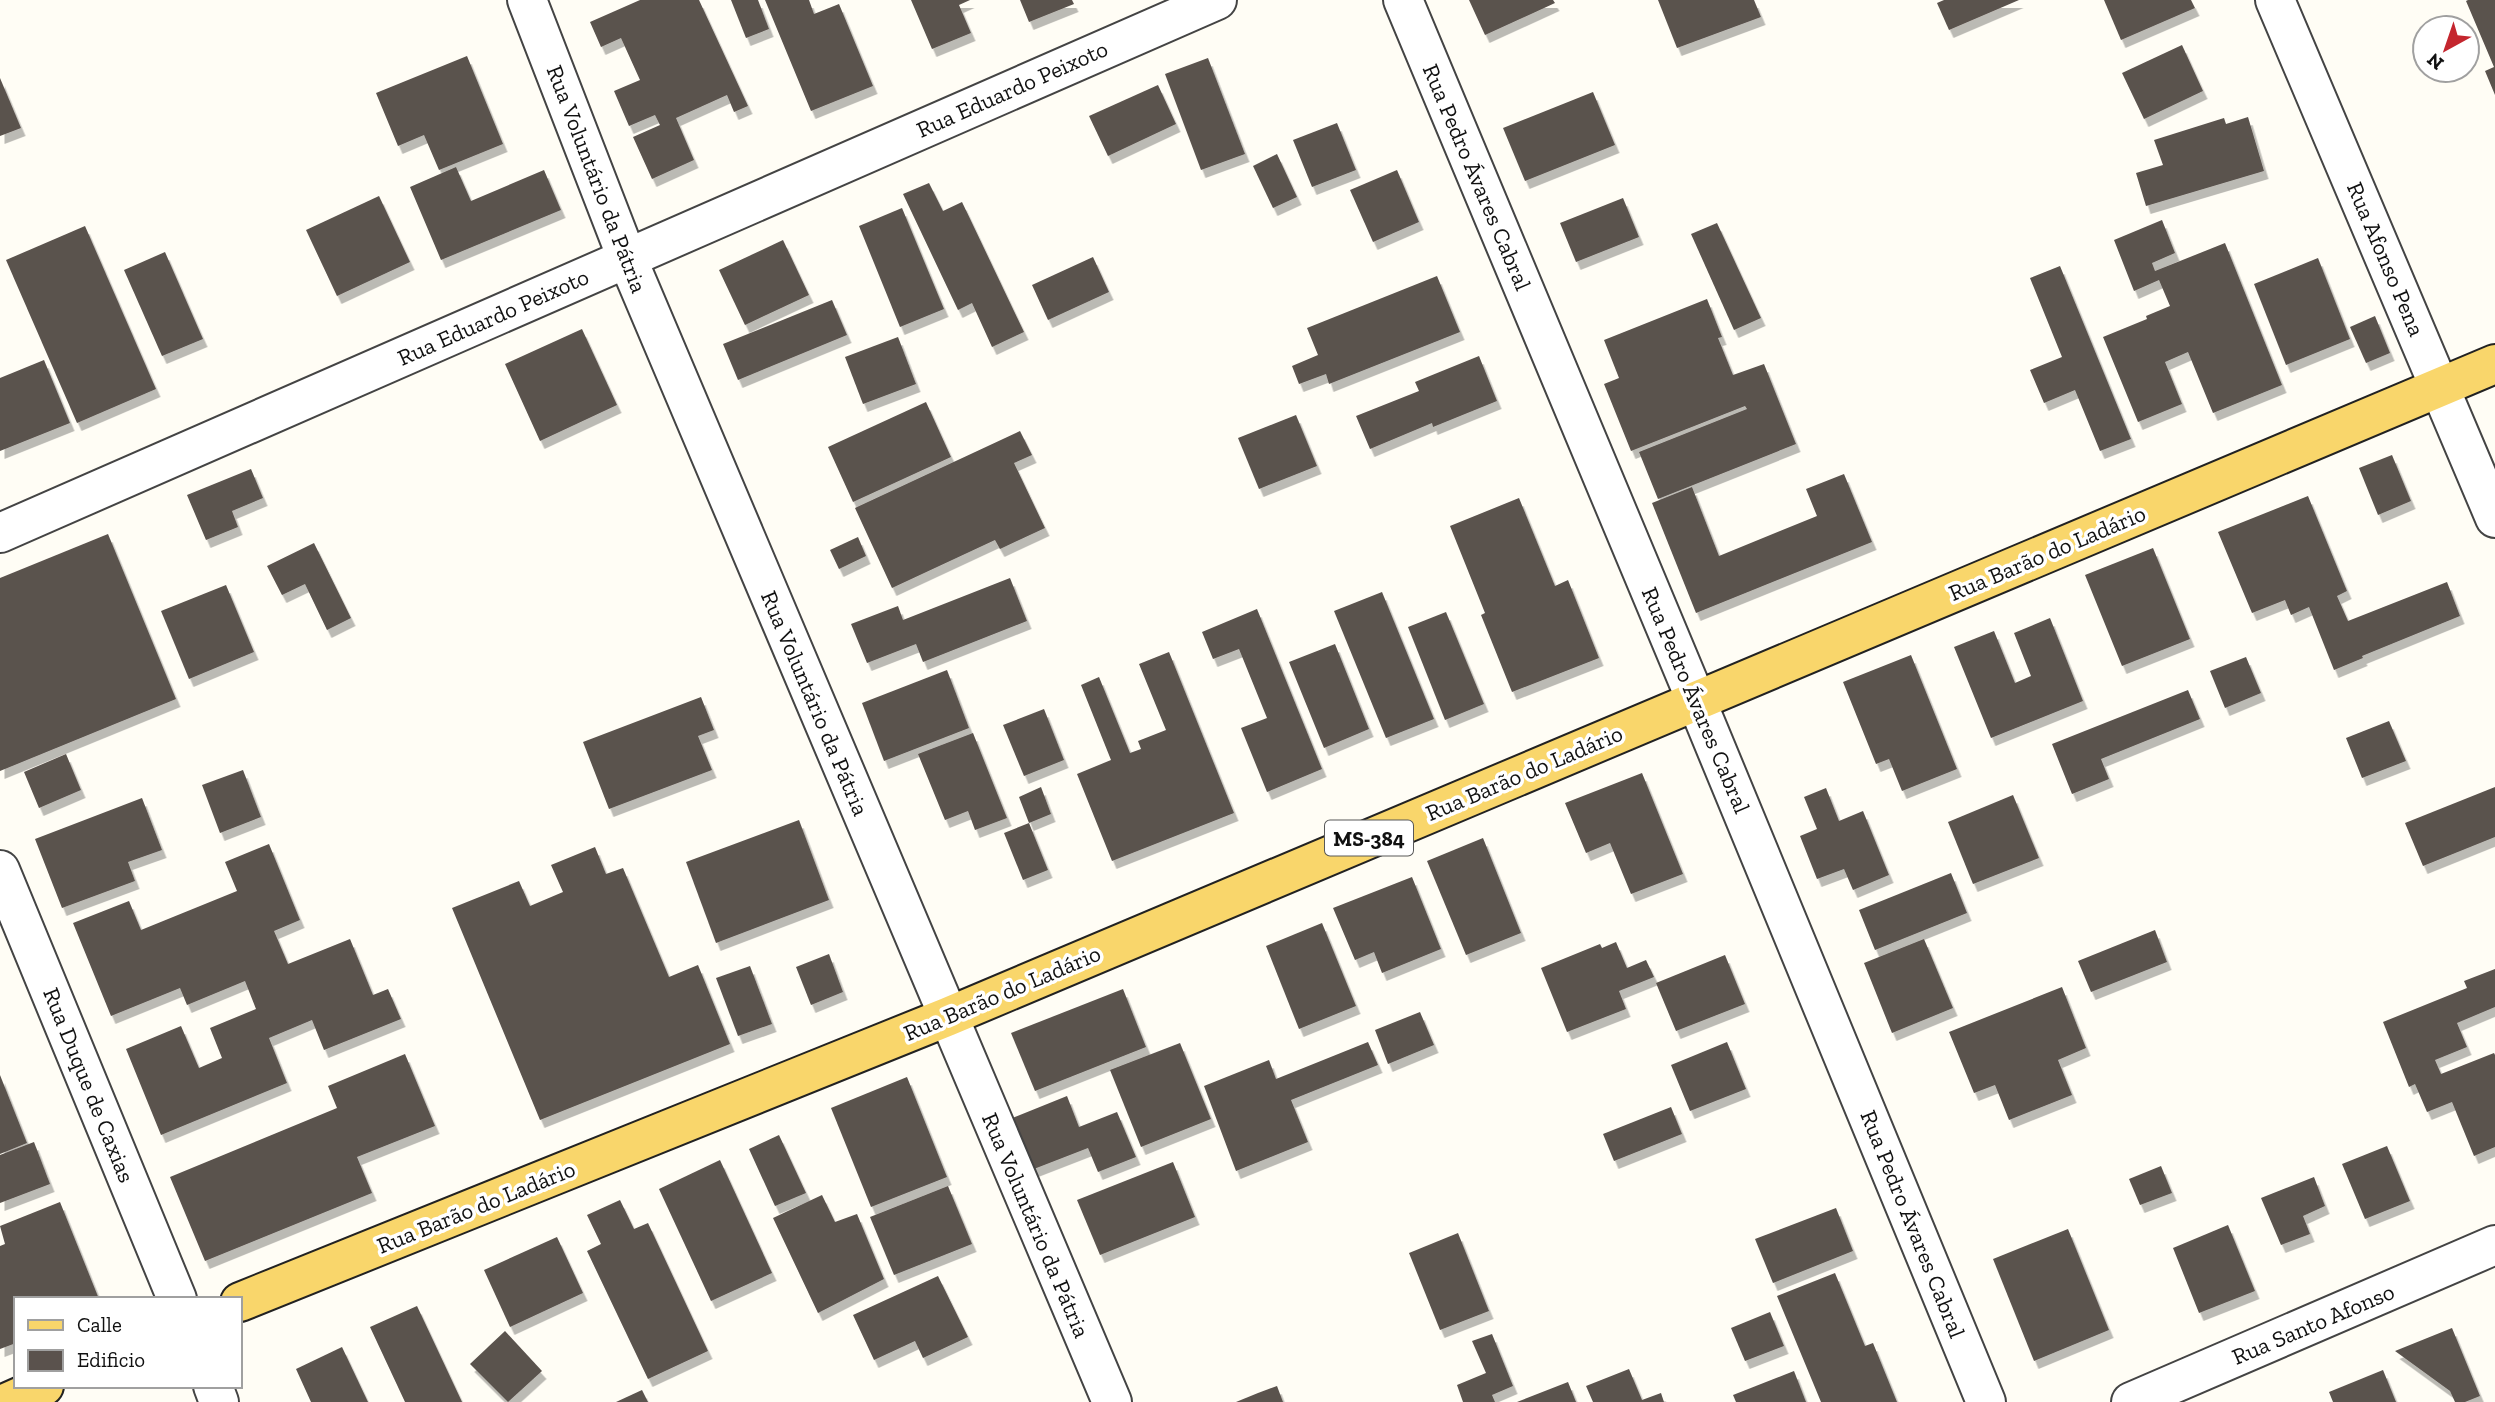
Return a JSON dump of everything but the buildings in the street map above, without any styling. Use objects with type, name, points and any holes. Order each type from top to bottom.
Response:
[{"type":"main road","name":"Rua Barão do Ladário","points":[[242,1301],[947,1017],[2495,365]]},
{"type":"main road","points":[[8,1402],[40,1388]]},
{"type":"street","name":"Rua Voluntário da Pátria","points":[[527,0],[627,258],[1112,1402]]},
{"type":"street","name":"Rua Eduardo Peixoto","points":[[0,533],[1217,0]]},
{"type":"street","name":"Rua Pedro Ávares Cabral","points":[[1403,0],[1986,1402]]},
{"type":"street","name":"Rua Afonso Pena","points":[[2276,0],[2495,518]]},
{"type":"street","name":"Rua Duque de Caxias","points":[[0,870],[176,1297]]},
{"type":"street","name":"Rua Santo Afonso","points":[[2131,1402],[2495,1245]]}]
